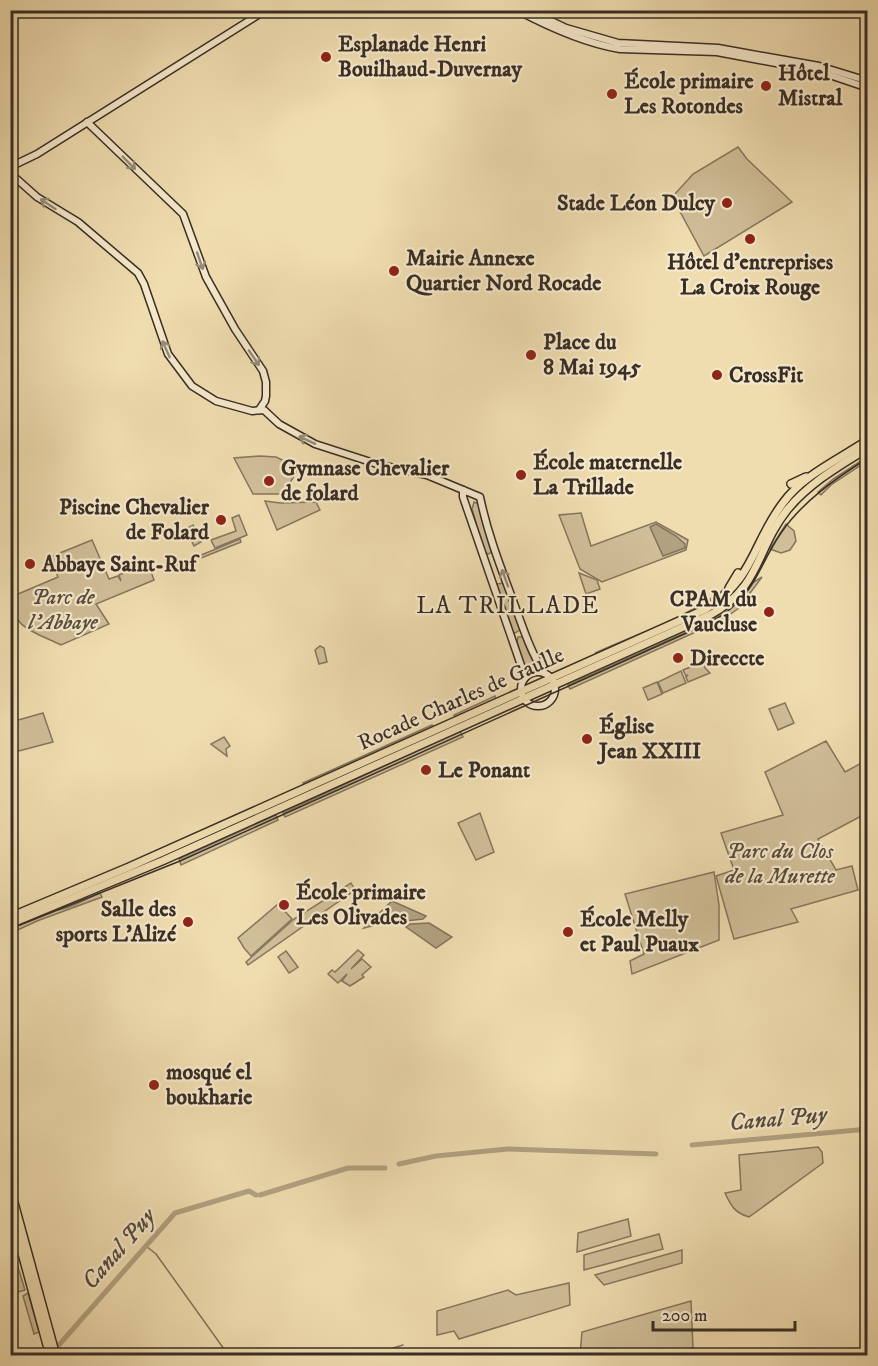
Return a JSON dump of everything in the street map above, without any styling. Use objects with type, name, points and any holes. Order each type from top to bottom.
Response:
[{"type":"main road","name":"Rocade Charles de Gaulle","points":[[554,682],[713,605],[723,598],[740,581],[784,500],[819,471],[867,440]]},
{"type":"main road","name":"Rocade Charles de Gaulle","points":[[10,917],[685,627],[724,607],[751,579],[781,519],[794,502],[816,482],[867,448]]},
{"type":"main road","points":[[791,484],[819,471]]},
{"type":"main road","points":[[713,605],[724,594],[738,573]]},
{"type":"main road","name":"Rocade Charles de Gaulle","points":[[10,924],[162,861],[522,696]]},
{"type":"main road","points":[[10,1188],[56,1356]]},
{"type":"main road","points":[[10,1209],[50,1356]]},
{"type":"street","points":[[10,167],[37,154],[266,10]]},
{"type":"street","points":[[517,10],[552,27],[604,46],[620,49],[717,52],[818,71],[867,88]]},
{"type":"street","points":[[528,10],[566,28],[618,42],[717,48],[819,66],[867,81]]},
{"type":"street","points":[[87,122],[183,214],[206,277],[235,329],[263,371],[267,382],[266,396],[259,410]]},
{"type":"street","points":[[10,173],[37,196],[78,222],[138,273],[147,292],[168,354],[192,386],[216,401],[245,410],[266,411],[279,424],[304,440],[380,465],[427,475],[480,497],[488,531],[532,653],[544,673],[554,682],[554,697],[546,705],[535,706],[522,696],[522,683],[525,677],[532,673],[544,673]]},
{"type":"street","points":[[463,490],[462,494],[525,677]]},
{"type":"street","points":[[468,507],[472,494]]},
{"type":"green space","name":"Stade Léon Dulcy","points":[[738,147],[747,159],[792,202],[704,256],[677,206],[680,204],[674,195],[693,174]]},
{"type":"green space","name":"Gymnase Chevalier de folard","points":[[276,457],[299,468],[283,494],[253,494],[234,458]]},
{"type":"green space","points":[[867,457],[867,461],[831,485],[821,495],[818,492],[833,479]]},
{"type":"green space","points":[[265,501],[316,502],[320,510],[277,530]]},
{"type":"green space","points":[[474,502],[479,504],[492,551],[489,554],[485,553],[472,509]]},
{"type":"green space","points":[[581,513],[591,546],[656,522],[688,540],[686,550],[602,582],[580,569],[559,515]]},
{"type":"green space","points":[[239,515],[247,535],[215,548],[211,540],[236,531],[232,518]]},
{"type":"green space","points":[[786,524],[794,531],[796,541],[790,550],[781,553],[770,549]]},
{"type":"green space","points":[[193,525],[201,542],[194,546],[186,529]]},
{"type":"green space","points":[[240,539],[241,542],[166,572],[165,570]]},
{"type":"green space","name":"Parc de l'Abbaye","points":[[92,540],[109,579],[118,576],[121,581],[119,575],[148,563],[154,580],[96,604],[109,624],[61,645],[34,633],[20,623],[15,616],[11,597],[58,577],[50,557]]},
{"type":"green space","points":[[579,573],[597,580],[600,589],[586,594]]},
{"type":"green space","points":[[762,577],[739,608],[722,620],[570,689],[568,685],[711,621],[737,602],[752,583]]},
{"type":"green space","points":[[504,583],[521,629],[515,633],[512,631],[497,587],[497,584]]},
{"type":"green space","points":[[727,587],[717,597],[685,617],[595,653],[680,616]]},
{"type":"green space","points":[[518,637],[523,637],[535,663],[524,668],[517,642]]},
{"type":"green space","points":[[320,646],[324,648],[327,662],[319,664],[315,650]]},
{"type":"green space","points":[[705,661],[705,668],[710,673],[688,682],[686,677],[688,675],[686,676],[683,670]]},
{"type":"green space","points":[[681,671],[686,683],[663,693],[658,682]]},
{"type":"green space","points":[[657,682],[662,694],[648,700],[643,688]]},
{"type":"green space","points":[[495,696],[496,700],[455,717],[454,715]]},
{"type":"green space","points":[[785,703],[794,723],[778,730],[769,709]]},
{"type":"green space","points":[[43,713],[53,742],[11,753],[11,722]]},
{"type":"green space","points":[[463,721],[464,723],[301,796],[300,794]]},
{"type":"green space","points":[[432,725],[434,728],[306,785],[303,783]]},
{"type":"green space","points":[[460,731],[463,737],[285,817],[283,813]]},
{"type":"green space","points":[[224,737],[230,746],[226,749],[227,756],[211,744]]},
{"type":"green space","name":"Parc du Clos de la Murette","points":[[826,741],[845,772],[867,760],[867,813],[818,839],[836,870],[852,866],[858,890],[791,909],[798,922],[734,939],[716,876],[734,870],[721,833],[783,815],[765,772]]},
{"type":"green space","points":[[480,813],[494,852],[476,860],[458,823]]},
{"type":"green space","points":[[276,815],[278,820],[181,865],[179,859]]},
{"type":"green space","points":[[714,872],[719,905],[719,940],[632,974],[630,961],[644,954],[625,894]]},
{"type":"green space","points":[[351,883],[355,890],[248,965],[246,962],[294,919]]},
{"type":"green space","points":[[100,893],[102,897],[11,933],[11,926],[49,910],[68,907]]},
{"type":"green space","points":[[278,904],[292,919],[251,956],[238,938]]},
{"type":"green space","points":[[358,950],[364,955],[351,969],[362,959],[371,967],[362,975],[364,977],[350,986],[342,981],[347,974],[338,983],[328,974],[332,970],[335,972]]},
{"type":"green space","points":[[286,951],[298,967],[289,973],[278,957]]},
{"type":"green space","points":[[818,1147],[822,1152],[823,1163],[749,1217],[737,1211],[725,1193],[741,1190],[739,1155]]},
{"type":"green space","points":[[628,1219],[631,1236],[577,1252],[578,1233]]},
{"type":"green space","points":[[659,1234],[663,1249],[584,1270],[584,1255]]},
{"type":"green space","points":[[682,1250],[682,1263],[604,1285],[595,1275]]},
{"type":"green space","points":[[17,1264],[25,1290],[11,1294],[11,1266]]},
{"type":"green space","points":[[569,1283],[570,1305],[459,1339],[454,1331],[437,1335],[437,1311],[508,1290],[516,1295]]},
{"type":"green space","points":[[28,1293],[39,1332],[34,1334],[23,1296]]},
{"type":"green space","points":[[691,1301],[693,1348],[641,1356],[580,1355],[582,1332]]},
{"type":"shaded area","points":[[656,524],[676,536],[685,544],[685,548],[663,556],[650,527]]},
{"type":"shaded area","points":[[392,901],[426,916],[423,919],[364,928]]},
{"type":"shaded area","points":[[429,923],[452,937],[436,948],[406,927],[410,924]]},
{"type":"waterway","name":"Canal Puy","points":[[692,1145],[868,1129]]},
{"type":"waterway","name":"Canal Puy","points":[[399,1164],[436,1156],[508,1149],[656,1154]]},
{"type":"waterway","name":"Canal Puy","points":[[260,1195],[348,1168],[364,1168]]},
{"type":"waterway","name":"Canal Puy","points":[[366,1168],[385,1168]]},
{"type":"waterway","name":"Canal Puy","points":[[58,1346],[175,1213],[249,1191],[256,1195]]},
{"type":"waterway","points":[[146,1246],[156,1254],[229,1356]]},
{"type":"waterway","points":[[367,1356],[403,1345]]},
{"type":"tram line","points":[[10,929],[180,861],[711,622],[726,612],[747,592],[772,547],[799,511],[832,482],[868,458]]},
{"type":"place","name":"Esplanade Henri Bouilhaud-Duvernay","points":[[326,57]]},
{"type":"place","name":"Hôtel Mistral","points":[[766,86]]},
{"type":"place","name":"École primaire Les Rotondes","points":[[612,94]]},
{"type":"place","name":"Stade Léon Dulcy","points":[[727,203]]},
{"type":"place","name":"Hôtel d'entreprises La Croix Rouge","points":[[750,239]]},
{"type":"place","name":"Mairie Annexe Quartier Nord Rocade","points":[[394,271]]},
{"type":"place","name":"Place du 8 Mai 1945","points":[[531,355]]},
{"type":"place","name":"CrossFit","points":[[717,375]]},
{"type":"place","name":"École maternelle La Trillade","points":[[521,475]]},
{"type":"place","name":"Gymnase Chevalier de folard","points":[[269,481]]},
{"type":"place","name":"Piscine Chevalier de Folard","points":[[221,520]]},
{"type":"place","name":"Abbaye Saint-Ruf","points":[[30,564]]},
{"type":"place","name":"CPAM du Vaucluse","points":[[769,612]]},
{"type":"place","name":"Direccte","points":[[678,658]]},
{"type":"place","name":"Église Jean XXIII","points":[[587,739]]},
{"type":"place","name":"Le Ponant","points":[[426,770]]},
{"type":"place","name":"École primaire Les Olivades","points":[[284,905]]},
{"type":"place","name":"Salle des sports L'Alizé","points":[[188,922]]},
{"type":"place","name":"École Melly et Paul Puaux","points":[[568,932]]},
{"type":"place","name":"mosqué el boukharie","points":[[154,1085]]},
{"type":"district","name":"LA TRILLADE","points":[[508,606]]}]
